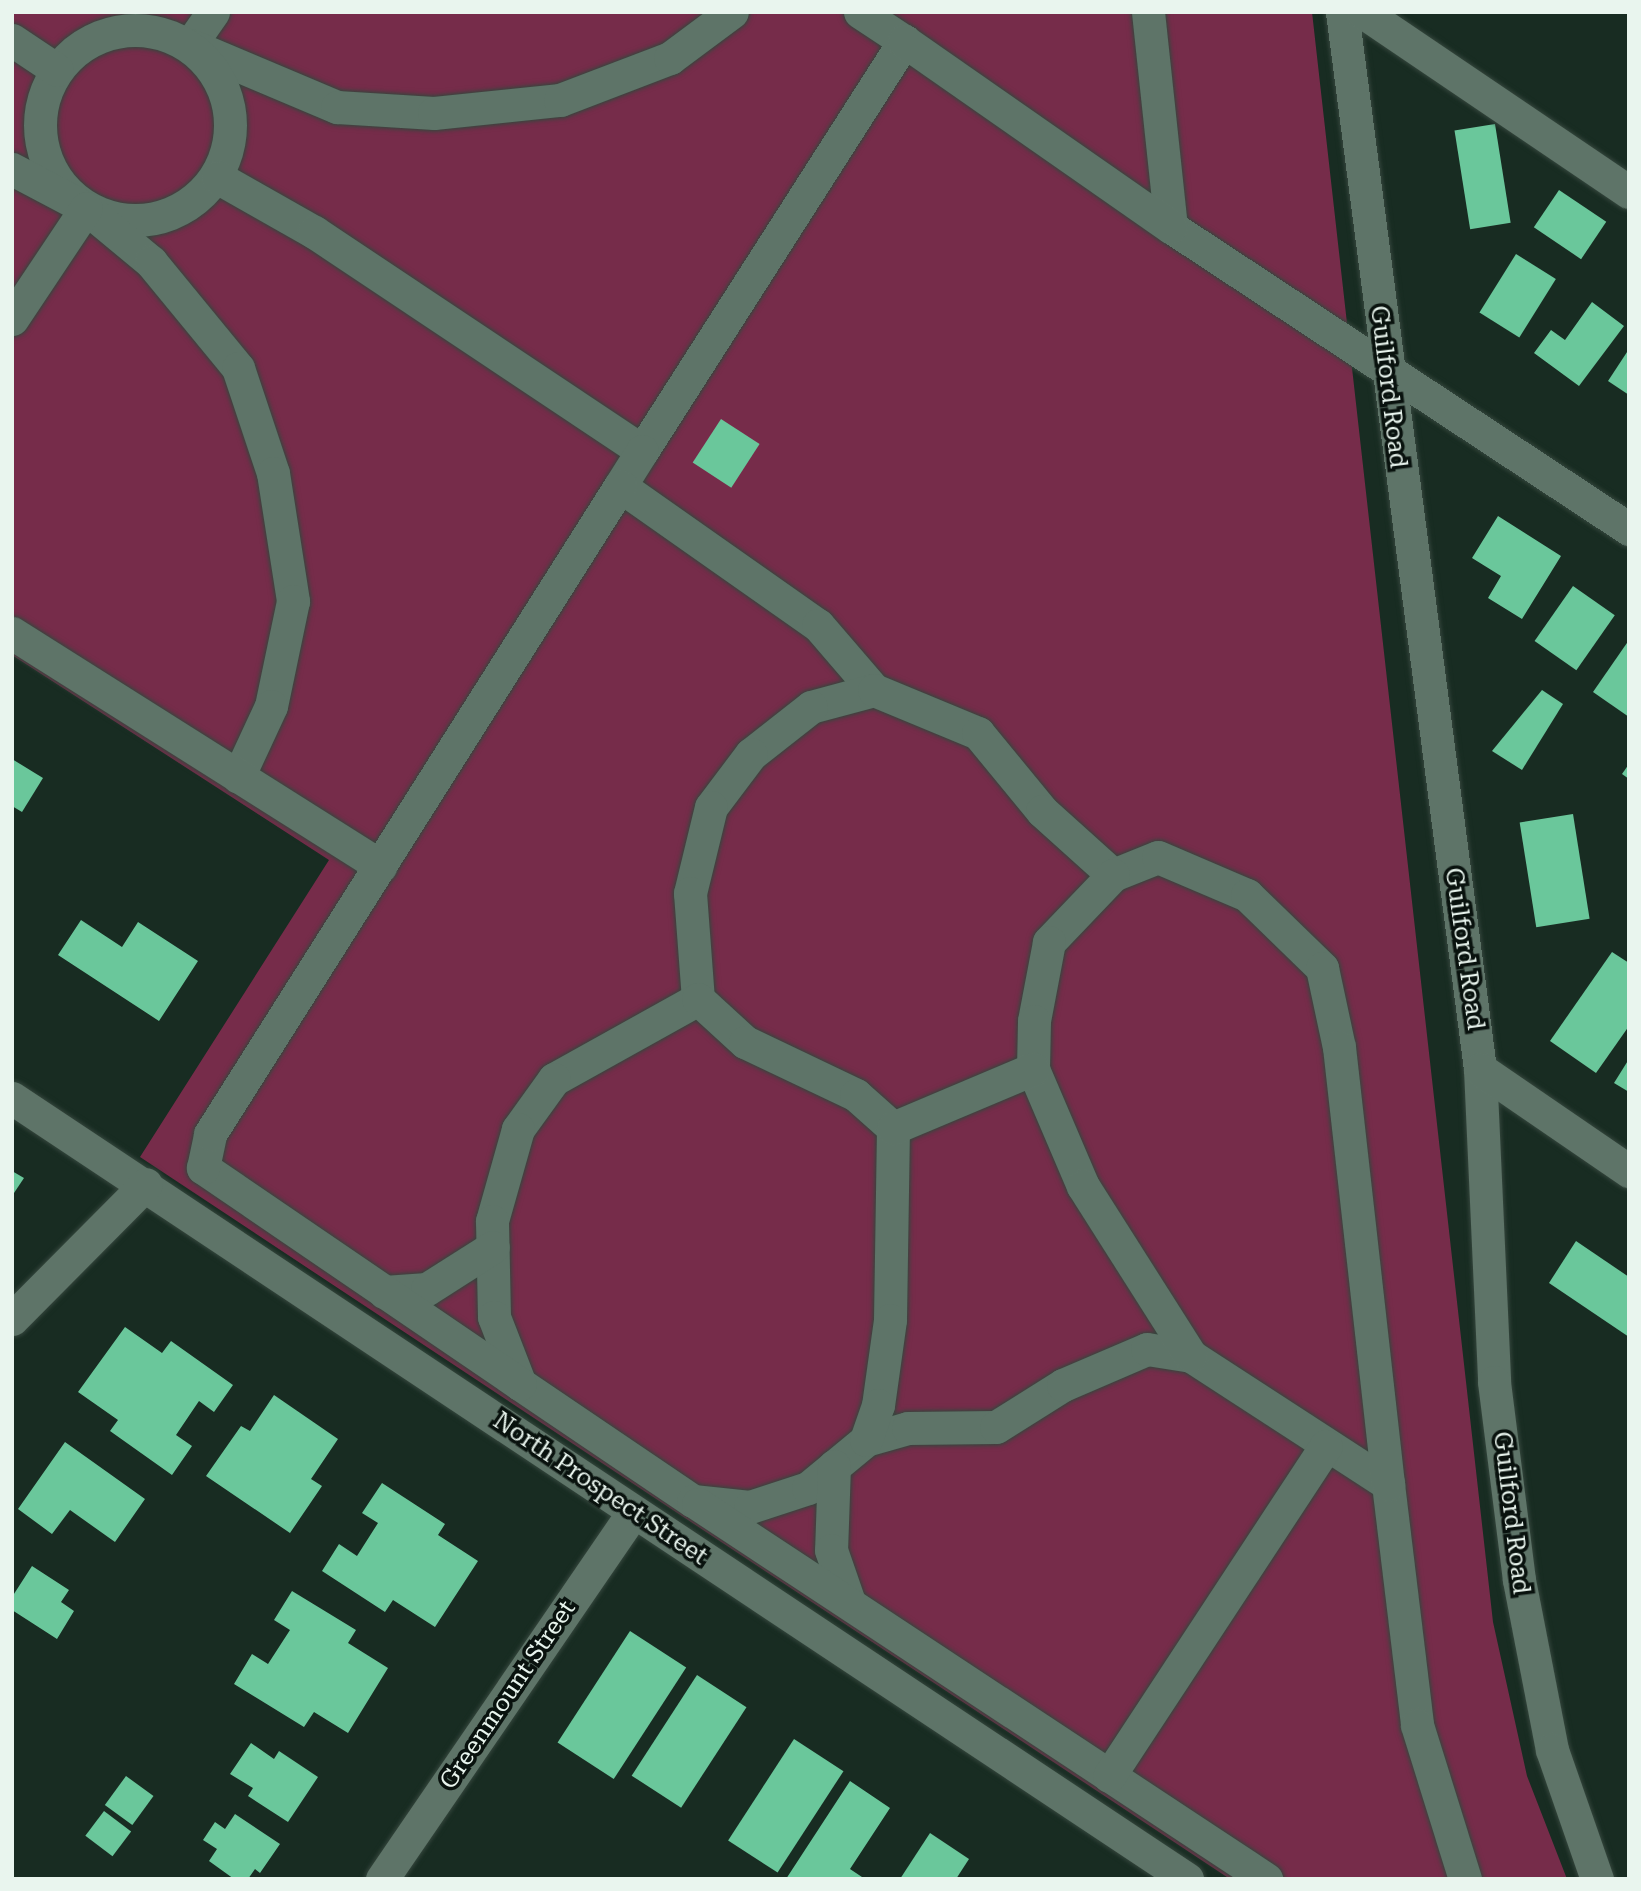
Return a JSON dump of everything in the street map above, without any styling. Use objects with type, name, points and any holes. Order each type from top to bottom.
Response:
[{"type":"street","points":[[190,45],[212,12]]},
{"type":"street","points":[[238,778],[271,706],[293,601],[273,473],[238,368],[151,262],[86,208],[50,173],[40,141],[39,113],[57,70],[98,36],[147,21],[190,45],[338,107],[435,113],[560,100],[670,58],[732,12]]},
{"type":"street","points":[[860,12],[1386,372],[1629,529]]},
{"type":"street","points":[[1148,12],[1171,227]]},
{"type":"street","name":"Guilford Road","points":[[1342,12],[1386,372],[1480,1069],[1494,1382],[1519,1580],[1552,1750],[1598,1879]]},
{"type":"street","points":[[1363,12],[1629,192]]},
{"type":"street","points":[[12,40],[57,70]]},
{"type":"street","points":[[904,41],[210,1134],[203,1168],[693,1501],[848,1599],[1266,1879]]},
{"type":"street","points":[[12,169],[86,208],[118,220],[165,217],[200,196],[217,177],[227,156],[230,109],[214,69],[190,45]]},
{"type":"street","points":[[217,177],[314,232],[642,450]]},
{"type":"street","points":[[12,319],[86,208]]},
{"type":"street","points":[[620,486],[818,625],[874,690],[978,733],[1042,811],[1114,875]]},
{"type":"street","points":[[12,633],[381,866]]},
{"type":"street","points":[[866,1440],[878,1405],[890,1320],[893,1128],[856,1095],[745,1042],[698,999],[690,893],[711,807],[751,754],[811,707],[874,690]]},
{"type":"street","points":[[1388,1484],[1191,1356],[1083,1186],[1032,1069],[1034,1021],[1049,942],[1114,875],[1158,857],[1247,895],[1322,968],[1339,1047],[1417,1725],[1465,1879]]},
{"type":"street","points":[[520,1384],[494,1317],[492,1220],[518,1129],[554,1080],[698,999]]},
{"type":"street","points":[[893,1128],[1032,1069]]},
{"type":"street","points":[[1480,1069],[1629,1171]]},
{"type":"street","name":"North Prospect Street","points":[[12,1098],[146,1184],[633,1512],[1187,1879]]},
{"type":"street","points":[[12,1319],[146,1184]]},
{"type":"street","points":[[384,1292],[427,1289],[493,1247]]},
{"type":"street","points":[[693,1501],[750,1507],[808,1488],[866,1440],[908,1428],[996,1427],[1063,1385],[1147,1349],[1191,1356]]},
{"type":"street","points":[[1109,1776],[1326,1446]]},
{"type":"street","points":[[834,1466],[831,1550],[848,1599]]},
{"type":"street","name":"Greenmount Street","points":[[382,1879],[633,1512]]},
{"type":"shaded area","points":[[12,12],[1312,12],[1493,1622],[1527,1776],[1567,1879],[1230,1879],[140,1157],[329,860],[12,655]]},
{"type":"building","points":[[1495,124],[1511,223],[1470,229],[1455,130]]},
{"type":"building","points":[[1559,190],[1606,222],[1581,259],[1534,227]]},
{"type":"building","points":[[1516,254],[1556,279],[1519,337],[1479,313]]},
{"type":"building","points":[[1592,302],[1624,326],[1579,386],[1534,353],[1551,330],[1565,340]]},
{"type":"building","points":[[1629,349],[1629,395],[1608,381]]},
{"type":"building","points":[[721,419],[760,444],[731,488],[693,463]]},
{"type":"building","points":[[1498,516],[1561,556],[1522,619],[1488,598],[1501,576],[1472,558]]},
{"type":"building","points":[[1573,586],[1615,615],[1576,670],[1535,641]]},
{"type":"building","points":[[1629,640],[1629,717],[1593,692]]},
{"type":"building","points":[[1542,690],[1563,704],[1522,770],[1492,751]]},
{"type":"building","points":[[12,759],[43,778],[22,812],[12,806]]},
{"type":"building","points":[[1629,764],[1629,779],[1622,774]]},
{"type":"building","points":[[1573,814],[1590,919],[1536,927],[1520,822]]},
{"type":"building","points":[[81,920],[122,947],[138,922],[198,961],[159,1021],[58,955]]},
{"type":"building","points":[[1612,952],[1629,963],[1629,1026],[1596,1073],[1550,1041]]},
{"type":"building","points":[[1629,1059],[1629,1092],[1614,1083]]},
{"type":"building","points":[[12,1171],[24,1178],[12,1196]]},
{"type":"building","points":[[1576,1241],[1629,1277],[1629,1337],[1549,1283]]},
{"type":"building","points":[[125,1327],[162,1353],[171,1341],[233,1385],[214,1412],[199,1401],[176,1435],[192,1446],[172,1475],[110,1431],[118,1420],[78,1392]]},
{"type":"building","points":[[274,1395],[338,1439],[311,1479],[322,1486],[290,1533],[206,1476],[241,1426],[250,1431]]},
{"type":"building","points":[[65,1442],[145,1499],[115,1542],[70,1510],[52,1534],[18,1509]]},
{"type":"building","points":[[382,1483],[445,1524],[438,1535],[478,1561],[435,1627],[393,1600],[385,1612],[322,1571],[339,1544],[357,1556],[378,1523],[362,1513]]},
{"type":"building","points":[[32,1566],[69,1590],[61,1602],[74,1611],[57,1639],[12,1610],[12,1597]]},
{"type":"building","points":[[292,1591],[356,1630],[348,1643],[388,1668],[348,1733],[314,1712],[304,1727],[234,1684],[252,1654],[268,1664],[290,1630],[274,1620]]},
{"type":"building","points":[[630,1631],[686,1667],[614,1779],[558,1743]]},
{"type":"building","points":[[697,1675],[746,1707],[681,1808],[632,1776]]},
{"type":"building","points":[[794,1739],[843,1771],[778,1873],[728,1840]]},
{"type":"building","points":[[251,1743],[274,1759],[279,1751],[318,1777],[288,1822],[248,1796],[253,1788],[230,1774]]},
{"type":"building","points":[[126,1776],[154,1796],[132,1825],[105,1805]]},
{"type":"building","points":[[850,1781],[890,1808],[850,1869],[865,1879],[786,1879]]},
{"type":"building","points":[[104,1811],[131,1831],[112,1856],[85,1836]]},
{"type":"building","points":[[235,1814],[280,1844],[260,1873],[255,1869],[248,1879],[234,1879],[209,1861],[217,1849],[203,1840],[215,1822],[225,1829]]},
{"type":"building","points":[[930,1833],[969,1859],[956,1879],[900,1879]]}]
